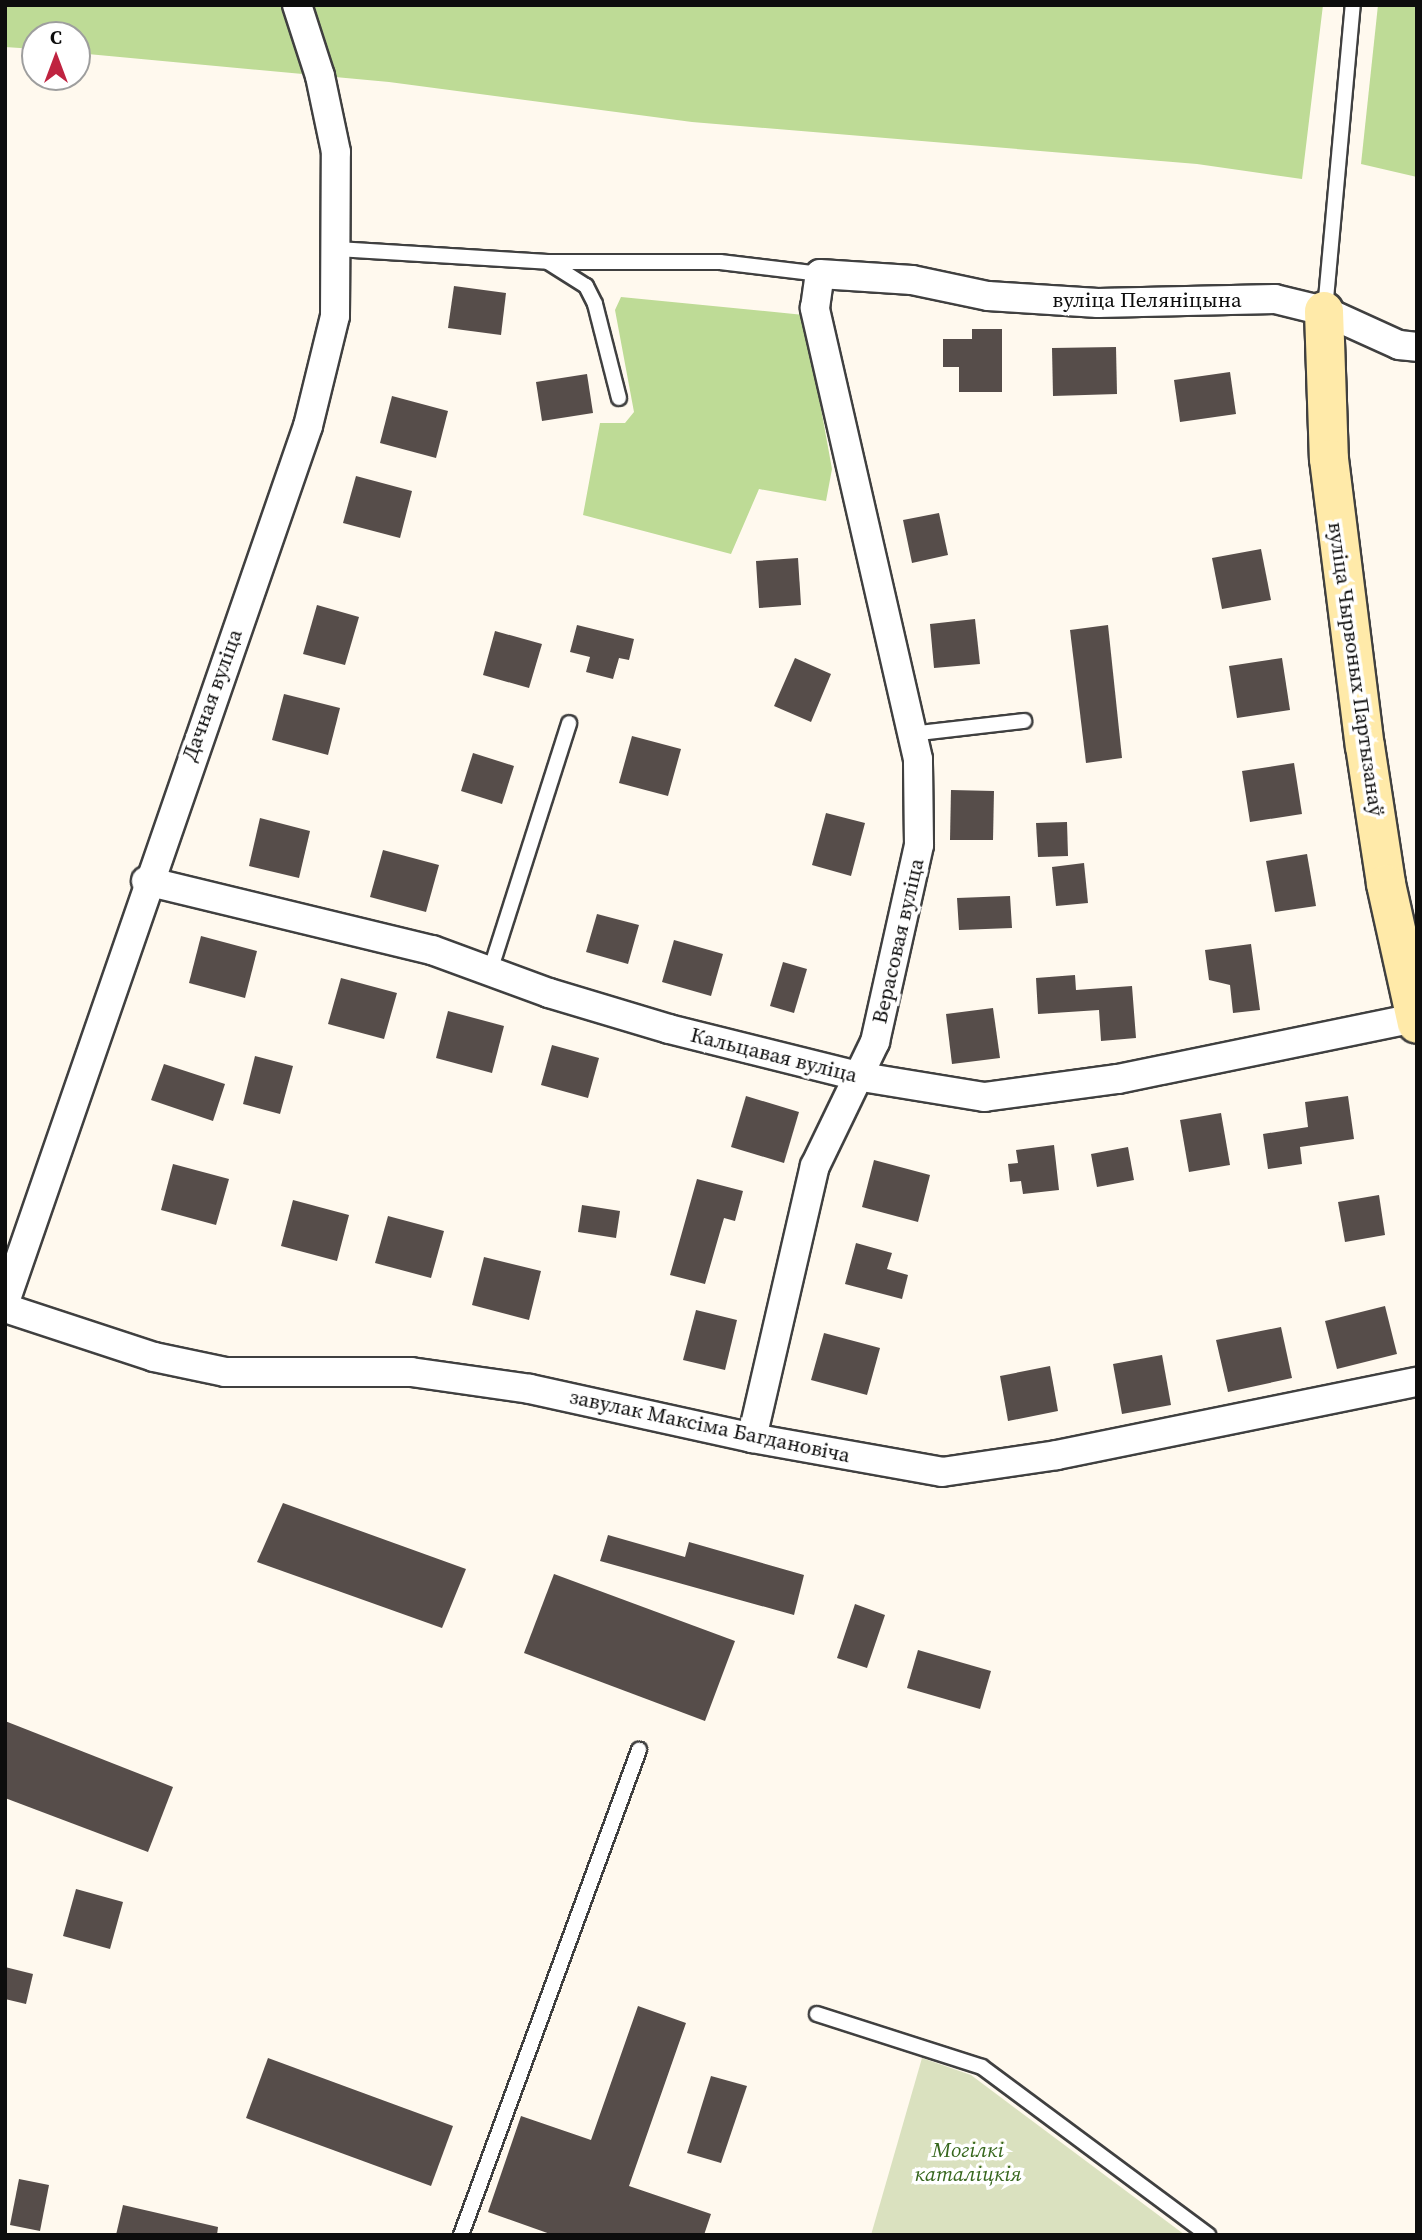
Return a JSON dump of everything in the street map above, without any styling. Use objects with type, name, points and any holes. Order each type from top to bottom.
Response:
[{"type":"street","name":"Дачная вуліца","points":[[5,1301],[146,881],[308,426],[335,316],[336,152],[320,76],[297,5]]},
{"type":"street","name":"вуліца Пеляніцына","points":[[820,274],[912,280],[1001,297],[1098,303],[1275,299],[1324,311],[1399,345],[1417,347]]},
{"type":"street","name":"Верасовая вуліца","points":[[752,1438],[815,1166],[837,1113],[862,1077],[902,934],[919,845],[918,759],[815,308],[820,274]]},
{"type":"street","name":"вуліца Чырвоных Партызанаў","points":[[1324,311],[1329,459],[1365,746],[1386,884],[1416,1021]]},
{"type":"street","name":"Кальцавая вуліца","points":[[146,881],[325,921],[491,968],[549,993],[669,1029],[862,1077],[984,1097],[1118,1079],[1416,1021]]},
{"type":"street","name":"завулак Максіма Багдановіча","points":[[5,1308],[154,1357],[225,1372],[411,1372],[530,1389],[752,1438],[943,1472],[1057,1455],[1417,1382]]},
{"type":"lane","points":[[1324,311],[1353,5]]},
{"type":"lane","points":[[337,249],[548,262],[720,262],[820,274]]},
{"type":"lane","points":[[548,262],[586,286],[595,304],[620,398]]},
{"type":"lane","points":[[911,734],[1024,721]]},
{"type":"lane","points":[[491,968],[569,723]]},
{"type":"lane","points":[[461,2235],[639,1749]]},
{"type":"lane","points":[[817,2014],[982,2067],[1208,2235]]},
{"type":"green space","points":[[5,5],[1323,5],[1302,179],[1197,164],[692,122],[389,82],[91,54],[91,21],[21,21],[21,48],[5,47]]},
{"type":"green space","points":[[1378,5],[1417,5],[1417,177],[1361,164]]},
{"type":"green space","points":[[621,297],[804,315],[832,469],[826,501],[759,489],[731,554],[583,515],[600,423],[625,423],[634,412],[615,310]]},
{"type":"green space","name":"Могілкі каталіцкія","points":[[922,2058],[971,2075],[1185,2235],[871,2235]]},
{"type":"building","points":[[454,286],[506,293],[501,335],[448,328]]},
{"type":"building","points":[[972,329],[1002,329],[1002,392],[959,392],[959,367],[943,367],[943,339],[972,339]]},
{"type":"building","points":[[1116,347],[1117,394],[1053,396],[1052,348]]},
{"type":"building","points":[[1230,372],[1236,414],[1180,422],[1174,380]]},
{"type":"building","points":[[587,374],[593,413],[542,421],[536,382]]},
{"type":"building","points":[[392,396],[448,411],[436,458],[380,443]]},
{"type":"building","points":[[356,476],[412,491],[400,538],[343,523]]},
{"type":"building","points":[[939,513],[948,555],[912,563],[903,520]]},
{"type":"building","points":[[1261,549],[1271,600],[1222,609],[1212,558]]},
{"type":"building","points":[[798,558],[801,605],[759,608],[756,561]]},
{"type":"building","points":[[317,605],[359,617],[345,665],[303,654]]},
{"type":"building","points":[[975,619],[980,664],[934,668],[930,624]]},
{"type":"building","points":[[577,625],[634,639],[629,660],[619,658],[613,679],[586,672],[590,657],[570,652]]},
{"type":"building","points":[[1108,625],[1122,758],[1086,763],[1070,630]]},
{"type":"building","points":[[495,631],[542,644],[529,688],[483,675]]},
{"type":"building","points":[[795,658],[831,674],[811,722],[774,706]]},
{"type":"building","points":[[1282,658],[1290,710],[1237,718],[1229,666]]},
{"type":"building","points":[[284,694],[340,708],[328,755],[272,740]]},
{"type":"building","points":[[632,736],[681,749],[668,796],[619,783]]},
{"type":"building","points":[[473,753],[514,766],[502,804],[461,791]]},
{"type":"building","points":[[1294,763],[1302,814],[1250,822],[1242,771]]},
{"type":"building","points":[[951,790],[994,791],[993,840],[950,840]]},
{"type":"building","points":[[826,813],[865,823],[851,876],[812,865]]},
{"type":"building","points":[[260,818],[310,831],[299,878],[249,866]]},
{"type":"building","points":[[1067,822],[1068,856],[1038,857],[1036,823]]},
{"type":"building","points":[[383,850],[439,865],[426,912],[370,897]]},
{"type":"building","points":[[1307,854],[1316,906],[1275,912],[1266,861]]},
{"type":"building","points":[[1084,863],[1088,903],[1056,906],[1052,867]]},
{"type":"building","points":[[1010,896],[1012,928],[959,930],[957,898]]},
{"type":"building","points":[[597,914],[639,925],[628,964],[586,952]]},
{"type":"building","points":[[201,936],[257,951],[245,998],[189,983]]},
{"type":"building","points":[[674,940],[723,954],[711,996],[662,982]]},
{"type":"building","points":[[1251,944],[1260,1010],[1233,1013],[1230,985],[1209,980],[1205,950]]},
{"type":"building","points":[[783,962],[807,969],[794,1013],[770,1006]]},
{"type":"building","points":[[1075,975],[1076,990],[1132,986],[1136,1038],[1101,1041],[1099,1010],[1038,1014],[1036,978]]},
{"type":"building","points":[[341,978],[397,993],[384,1039],[328,1024]]},
{"type":"building","points":[[993,1008],[1000,1058],[952,1064],[946,1014]]},
{"type":"building","points":[[448,1011],[504,1026],[492,1073],[436,1058]]},
{"type":"building","points":[[552,1045],[599,1058],[588,1098],[541,1085]]},
{"type":"building","points":[[255,1056],[293,1066],[280,1114],[243,1104]]},
{"type":"building","points":[[164,1064],[225,1084],[213,1121],[151,1100]]},
{"type":"building","points":[[746,1096],[799,1112],[784,1163],[731,1147]]},
{"type":"building","points":[[1348,1096],[1354,1139],[1300,1147],[1302,1164],[1268,1169],[1263,1134],[1308,1127],[1305,1102]]},
{"type":"building","points":[[1221,1113],[1230,1165],[1189,1172],[1180,1120]]},
{"type":"building","points":[[1054,1145],[1059,1190],[1023,1194],[1021,1181],[1010,1182],[1008,1164],[1018,1163],[1016,1150]]},
{"type":"building","points":[[1128,1147],[1134,1180],[1097,1187],[1091,1154]]},
{"type":"building","points":[[874,1160],[930,1175],[918,1222],[862,1207]]},
{"type":"building","points":[[173,1164],[229,1179],[216,1225],[161,1210]]},
{"type":"building","points":[[697,1179],[743,1191],[735,1221],[724,1218],[705,1284],[670,1275]]},
{"type":"building","points":[[1379,1195],[1385,1235],[1345,1242],[1338,1202]]},
{"type":"building","points":[[293,1200],[349,1215],[337,1261],[281,1246]]},
{"type":"building","points":[[582,1205],[620,1211],[616,1238],[578,1232]]},
{"type":"building","points":[[388,1216],[444,1231],[431,1278],[375,1263]]},
{"type":"building","points":[[856,1243],[892,1253],[887,1269],[908,1275],[902,1299],[845,1284]]},
{"type":"building","points":[[484,1257],[541,1271],[529,1320],[472,1305]]},
{"type":"building","points":[[1385,1306],[1397,1354],[1337,1369],[1325,1321]]},
{"type":"building","points":[[696,1310],[737,1320],[725,1370],[683,1360]]},
{"type":"building","points":[[1281,1327],[1292,1378],[1228,1392],[1216,1340]]},
{"type":"building","points":[[824,1333],[880,1348],[867,1395],[811,1380]]},
{"type":"building","points":[[1162,1355],[1171,1405],[1122,1414],[1113,1364]]},
{"type":"building","points":[[1050,1366],[1058,1411],[1008,1421],[1000,1376]]},
{"type":"building","points":[[283,1503],[466,1569],[442,1628],[257,1562]]},
{"type":"building","points":[[608,1535],[685,1557],[689,1542],[804,1575],[794,1615],[600,1561]]},
{"type":"building","points":[[554,1574],[735,1641],[705,1721],[524,1653]]},
{"type":"building","points":[[855,1604],[885,1615],[867,1668],[837,1658]]},
{"type":"building","points":[[918,1650],[991,1671],[980,1709],[907,1688]]},
{"type":"building","points":[[5,1721],[173,1787],[148,1852],[5,1798]]},
{"type":"building","points":[[76,1889],[123,1902],[110,1949],[63,1936]]},
{"type":"building","points":[[5,1967],[33,1974],[26,2004],[5,1999]]},
{"type":"building","points":[[638,2006],[686,2023],[629,2186],[711,2214],[704,2235],[553,2235],[488,2212],[521,2116],[591,2140]]},
{"type":"building","points":[[268,2058],[453,2126],[431,2186],[246,2118]]},
{"type":"building","points":[[711,2076],[747,2086],[721,2163],[687,2153]]},
{"type":"building","points":[[19,2179],[49,2185],[40,2231],[10,2225]]},
{"type":"building","points":[[123,2205],[218,2227],[217,2235],[116,2235]]}]
